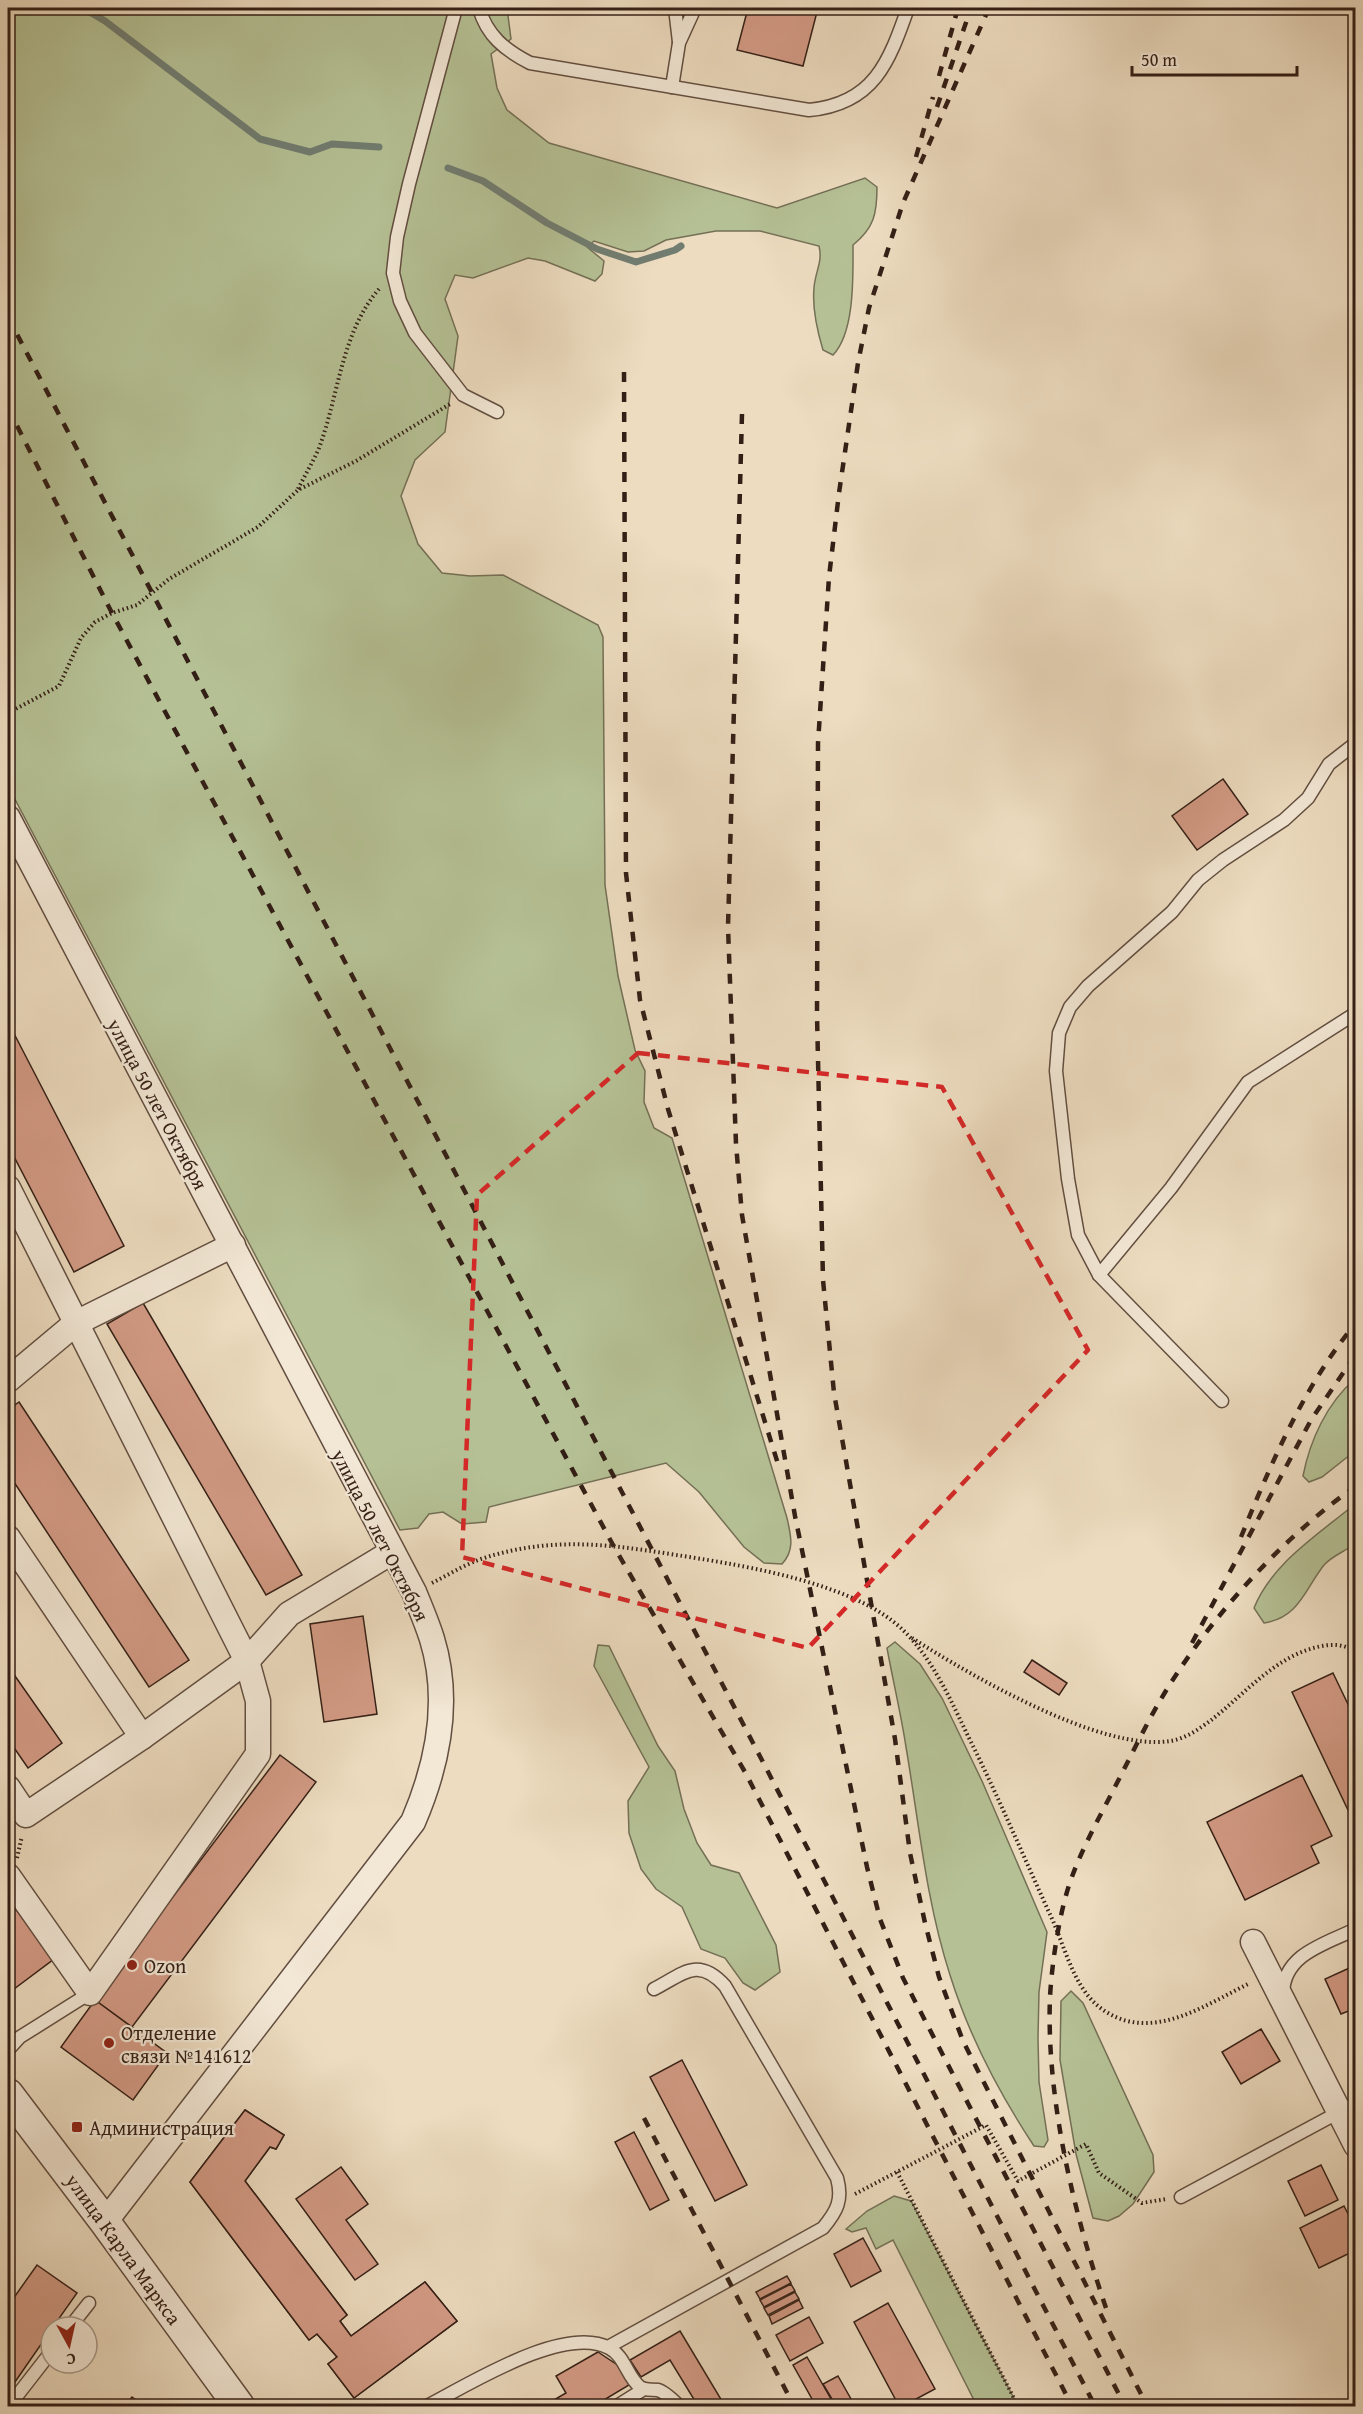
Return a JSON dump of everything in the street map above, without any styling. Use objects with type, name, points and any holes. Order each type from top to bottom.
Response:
[{"type":"street","name":"улица 50 лет Октября","points":[[8,818],[414,1592],[432,1639],[442,1696],[435,1762],[413,1822],[105,2222]]},
{"type":"street","points":[[8,1188],[247,1661],[258,1701],[258,1754],[90,1993],[10,1879]]},
{"type":"street","points":[[8,1380],[76,1323],[233,1245]]},
{"type":"street","points":[[8,1538],[142,1737]]},
{"type":"street","points":[[8,1788],[26,1815],[142,1737],[247,1661],[290,1614],[392,1552]]},
{"type":"street","points":[[1253,1942],[1283,2001],[1347,2108],[1356,2145]]},
{"type":"street","name":"улица Карла Маркса","points":[[8,2094],[239,2406]]},
{"type":"lane","points":[[456,8],[406,194],[397,237],[393,273],[400,301],[415,333],[463,394],[497,412]]},
{"type":"lane","points":[[479,8],[492,37],[501,46],[530,63],[809,110],[827,108],[856,94],[883,68],[892,52],[908,8]]},
{"type":"lane","points":[[675,8],[679,43]]},
{"type":"lane","points":[[672,87],[679,43],[695,8]]},
{"type":"lane","points":[[1222,1401],[1099,1275],[1078,1235],[1061,1122],[1056,1071],[1059,1033],[1070,1007],[1088,986],[1172,912],[1198,880],[1223,860],[1284,820],[1308,798],[1329,764],[1356,743]]},
{"type":"lane","points":[[1099,1275],[1171,1188],[1248,1082],[1356,1013]]},
{"type":"lane","points":[[1283,2001],[1284,1981],[1289,1967],[1303,1955],[1356,1929]]},
{"type":"lane","points":[[608,2348],[823,2228],[836,2213],[840,2200],[837,2178],[724,1986],[714,1974],[704,1969],[689,1970],[654,1989]]},
{"type":"lane","points":[[8,2050],[20,2037],[90,1993]]},
{"type":"lane","points":[[1181,2197],[1347,2108]]},
{"type":"lane","points":[[80,2315],[89,2303]]},
{"type":"lane","points":[[427,2406],[526,2355],[575,2344],[593,2343],[618,2354],[638,2386],[660,2390],[679,2406]]},
{"type":"lane","points":[[9,2406],[39,2367]]},
{"type":"lane","points":[[616,2406],[645,2389]]},
{"type":"path","points":[[298,490],[319,448],[350,340],[371,298],[393,273]]},
{"type":"path","points":[[8,713],[60,686],[81,638],[95,622],[112,613],[137,605],[169,579],[258,527],[298,490],[427,419],[463,394]]},
{"type":"path","points":[[414,1592],[480,1560],[531,1547],[571,1543],[613,1545],[733,1564],[808,1581],[871,1608],[968,1674],[1032,1705],[1092,1729],[1138,1742],[1171,1741],[1196,1732],[1284,1660],[1308,1648],[1333,1644],[1350,1648],[1356,1653]]},
{"type":"path","points":[[908,1635],[928,1660],[949,1696],[990,1780],[1073,1971],[1092,2002],[1109,2014],[1135,2022],[1162,2022],[1184,2016],[1269,1974]]},
{"type":"path","points":[[10,1879],[26,1815]]},
{"type":"path","points":[[840,2200],[862,2191],[986,2125],[1018,2181],[1086,2144],[1098,2173],[1142,2203],[1181,2197]]},
{"type":"path","points":[[897,2172],[1018,2406]]},
{"type":"highlighted area","points":[[638,1053],[942,1087],[1088,1350],[808,1648],[462,1557],[477,1195]]},
{"type":"green space","points":[[8,8],[507,8],[511,39],[491,54],[497,88],[507,110],[549,143],[777,208],[865,178],[877,187],[873,220],[866,233],[853,245],[849,318],[840,345],[833,355],[823,350],[814,312],[814,288],[820,257],[819,246],[760,231],[716,231],[666,240],[644,251],[628,252],[594,241],[587,247],[604,261],[602,274],[595,281],[545,261],[528,258],[473,278],[455,275],[445,299],[458,336],[445,432],[415,460],[401,496],[418,544],[442,573],[470,576],[503,575],[598,625],[603,637],[605,885],[618,976],[635,1050],[645,1071],[644,1102],[654,1128],[672,1138],[787,1518],[791,1537],[790,1548],[782,1564],[764,1563],[744,1547],[699,1492],[666,1463],[489,1507],[486,1522],[462,1524],[443,1512],[429,1514],[418,1528],[400,1530],[8,786]]},
{"type":"green space","points":[[1355,1379],[1355,1451],[1322,1477],[1309,1482],[1303,1476],[1315,1436],[1336,1399]]},
{"type":"green space","points":[[1355,1504],[1355,1549],[1352,1546],[1330,1559],[1293,1609],[1276,1620],[1264,1623],[1254,1608],[1272,1577],[1298,1550]]},
{"type":"green space","points":[[895,1642],[920,1664],[942,1698],[982,1781],[1047,1932],[1039,1992],[1038,2038],[1039,2082],[1048,2140],[1044,2147],[1034,2146],[986,2064],[966,2020],[950,1975],[929,1890],[904,1735],[887,1648]]},
{"type":"green space","points":[[598,1645],[609,1646],[658,1746],[675,1771],[684,1809],[697,1843],[711,1865],[739,1873],[776,1945],[780,1972],[755,1990],[743,1983],[725,1958],[701,1949],[682,1907],[656,1889],[641,1869],[629,1833],[628,1801],[649,1767],[594,1666]]},
{"type":"green space","points":[[1071,1991],[1083,2003],[1153,2155],[1154,2172],[1133,2204],[1119,2216],[1108,2221],[1093,2218],[1076,2154],[1060,2060],[1061,2001]]},
{"type":"green space","points":[[894,2196],[911,2201],[1018,2406],[977,2406],[893,2240],[876,2249],[866,2228],[852,2232],[846,2229],[867,2211]]},
{"type":"building","points":[[748,8],[818,8],[803,66],[737,50]]},
{"type":"building","points":[[1223,779],[1248,814],[1197,850],[1172,816]]},
{"type":"building","points":[[8,1022],[124,1246],[74,1272],[8,1145]]},
{"type":"building","points":[[143,1303],[302,1575],[266,1595],[107,1324]]},
{"type":"building","points":[[19,1402],[189,1660],[149,1687],[8,1473],[8,1410]]},
{"type":"building","points":[[363,1616],[377,1714],[324,1722],[310,1624]]},
{"type":"building","points":[[1032,1660],[1067,1683],[1059,1695],[1024,1672]]},
{"type":"building","points":[[8,1666],[62,1743],[28,1768],[8,1739]]},
{"type":"building","points":[[1333,1673],[1356,1721],[1356,1827],[1292,1692]]},
{"type":"building","points":[[280,1755],[316,1782],[132,2027],[95,2000]]},
{"type":"building","points":[[1302,1775],[1332,1836],[1311,1846],[1319,1863],[1245,1900],[1207,1822]]},
{"type":"building","points":[[8,1899],[54,1959],[14,1989],[8,1981]]},
{"type":"building","points":[[1356,1965],[1356,2008],[1341,2014],[1325,1979]]},
{"type":"building","points":[[95,2000],[167,2053],[133,2100],[61,2047]]},
{"type":"building","points":[[1261,2029],[1280,2061],[1241,2084],[1222,2052]]},
{"type":"building","points":[[682,2060],[747,2185],[715,2201],[650,2077]]},
{"type":"building","points":[[245,2110],[284,2135],[276,2149],[270,2147],[245,2181],[347,2315],[340,2321],[351,2336],[425,2282],[457,2321],[354,2398],[328,2364],[337,2357],[317,2334],[309,2340],[190,2182]]},
{"type":"building","points":[[245,2110],[284,2135],[276,2149],[270,2147],[245,2181],[347,2315],[340,2321],[351,2336],[425,2282],[457,2321],[354,2398],[328,2364],[337,2357],[317,2334],[309,2340],[190,2182]]},
{"type":"building","points":[[634,2132],[669,2200],[650,2210],[615,2142]]},
{"type":"building","points":[[1321,2165],[1338,2200],[1305,2216],[1288,2181]]},
{"type":"building","points":[[341,2167],[368,2204],[346,2220],[378,2264],[355,2280],[296,2199]]},
{"type":"building","points":[[1344,2206],[1356,2229],[1356,2250],[1319,2268],[1300,2228]]},
{"type":"building","points":[[863,2238],[881,2271],[851,2287],[834,2254]]},
{"type":"building","points":[[37,2265],[77,2293],[61,2315],[39,2315],[39,2347],[8,2392],[8,2306]]},
{"type":"building","points":[[787,2276],[791,2283],[760,2299],[756,2292]]},
{"type":"building","points":[[791,2284],[795,2291],[764,2307],[760,2300]]},
{"type":"building","points":[[795,2292],[799,2299],[768,2315],[764,2308]]},
{"type":"building","points":[[799,2300],[803,2308],[772,2324],[769,2316]]},
{"type":"building","points":[[888,2303],[935,2389],[903,2406],[899,2406],[854,2322]]},
{"type":"building","points":[[809,2317],[823,2343],[790,2361],[776,2335]]},
{"type":"building","points":[[680,2331],[725,2406],[698,2406],[670,2360],[641,2377],[630,2360]]},
{"type":"building","points":[[598,2352],[619,2366],[629,2385],[594,2406],[549,2406],[547,2404],[566,2393],[556,2376]]},
{"type":"building","points":[[807,2357],[835,2406],[816,2406],[793,2365]]},
{"type":"building","points":[[838,2376],[855,2406],[836,2406],[823,2384]]},
{"type":"building","points":[[132,2397],[145,2406],[125,2406]]},
{"type":"waterway","points":[[83,8],[105,21],[260,139],[310,152],[332,144],[379,147]]},
{"type":"waterway","points":[[448,168],[483,181],[547,223],[597,249],[636,262],[681,246]]},
{"type":"railway","points":[[939,76],[958,8]]},
{"type":"railway","points":[[937,107],[971,8]]},
{"type":"railway","points":[[989,8],[903,203],[869,308],[858,363],[839,493],[829,577],[818,743],[817,1015],[823,1280],[834,1393],[895,1739],[910,1853],[939,1977],[963,2041],[1147,2406]]},
{"type":"railway","points":[[916,157],[933,97]]},
{"type":"railway","points":[[8,317],[764,1764],[1095,2406]]},
{"type":"railway","points":[[624,372],[626,873],[640,1000],[668,1109],[778,1464]]},
{"type":"railway","points":[[8,408],[112,613],[613,1545],[745,1772],[1072,2406]]},
{"type":"railway","points":[[742,414],[728,927],[736,1144],[742,1215],[795,1516],[867,1867],[880,1919],[903,1978],[1125,2406]]},
{"type":"railway","points":[[1241,1537],[1290,1426],[1320,1372],[1356,1323]]},
{"type":"railway","points":[[1192,1643],[1311,1420],[1356,1354]]},
{"type":"railway","points":[[1106,2308],[1073,2195],[1064,2155],[1053,2075],[1050,2036],[1051,1983],[1057,1934],[1068,1887],[1089,1837],[1146,1727],[1166,1690],[1192,1651],[1256,1574],[1304,1527],[1356,1486]]},
{"type":"railway","points":[[644,2118],[794,2406]]},
{"type":"place","name":"Ozon","points":[[132,1965]]},
{"type":"place","name":"Отделение связи №141612","points":[[109,2043]]},
{"type":"place","name":"Администрация","points":[[77,2127]]}]
